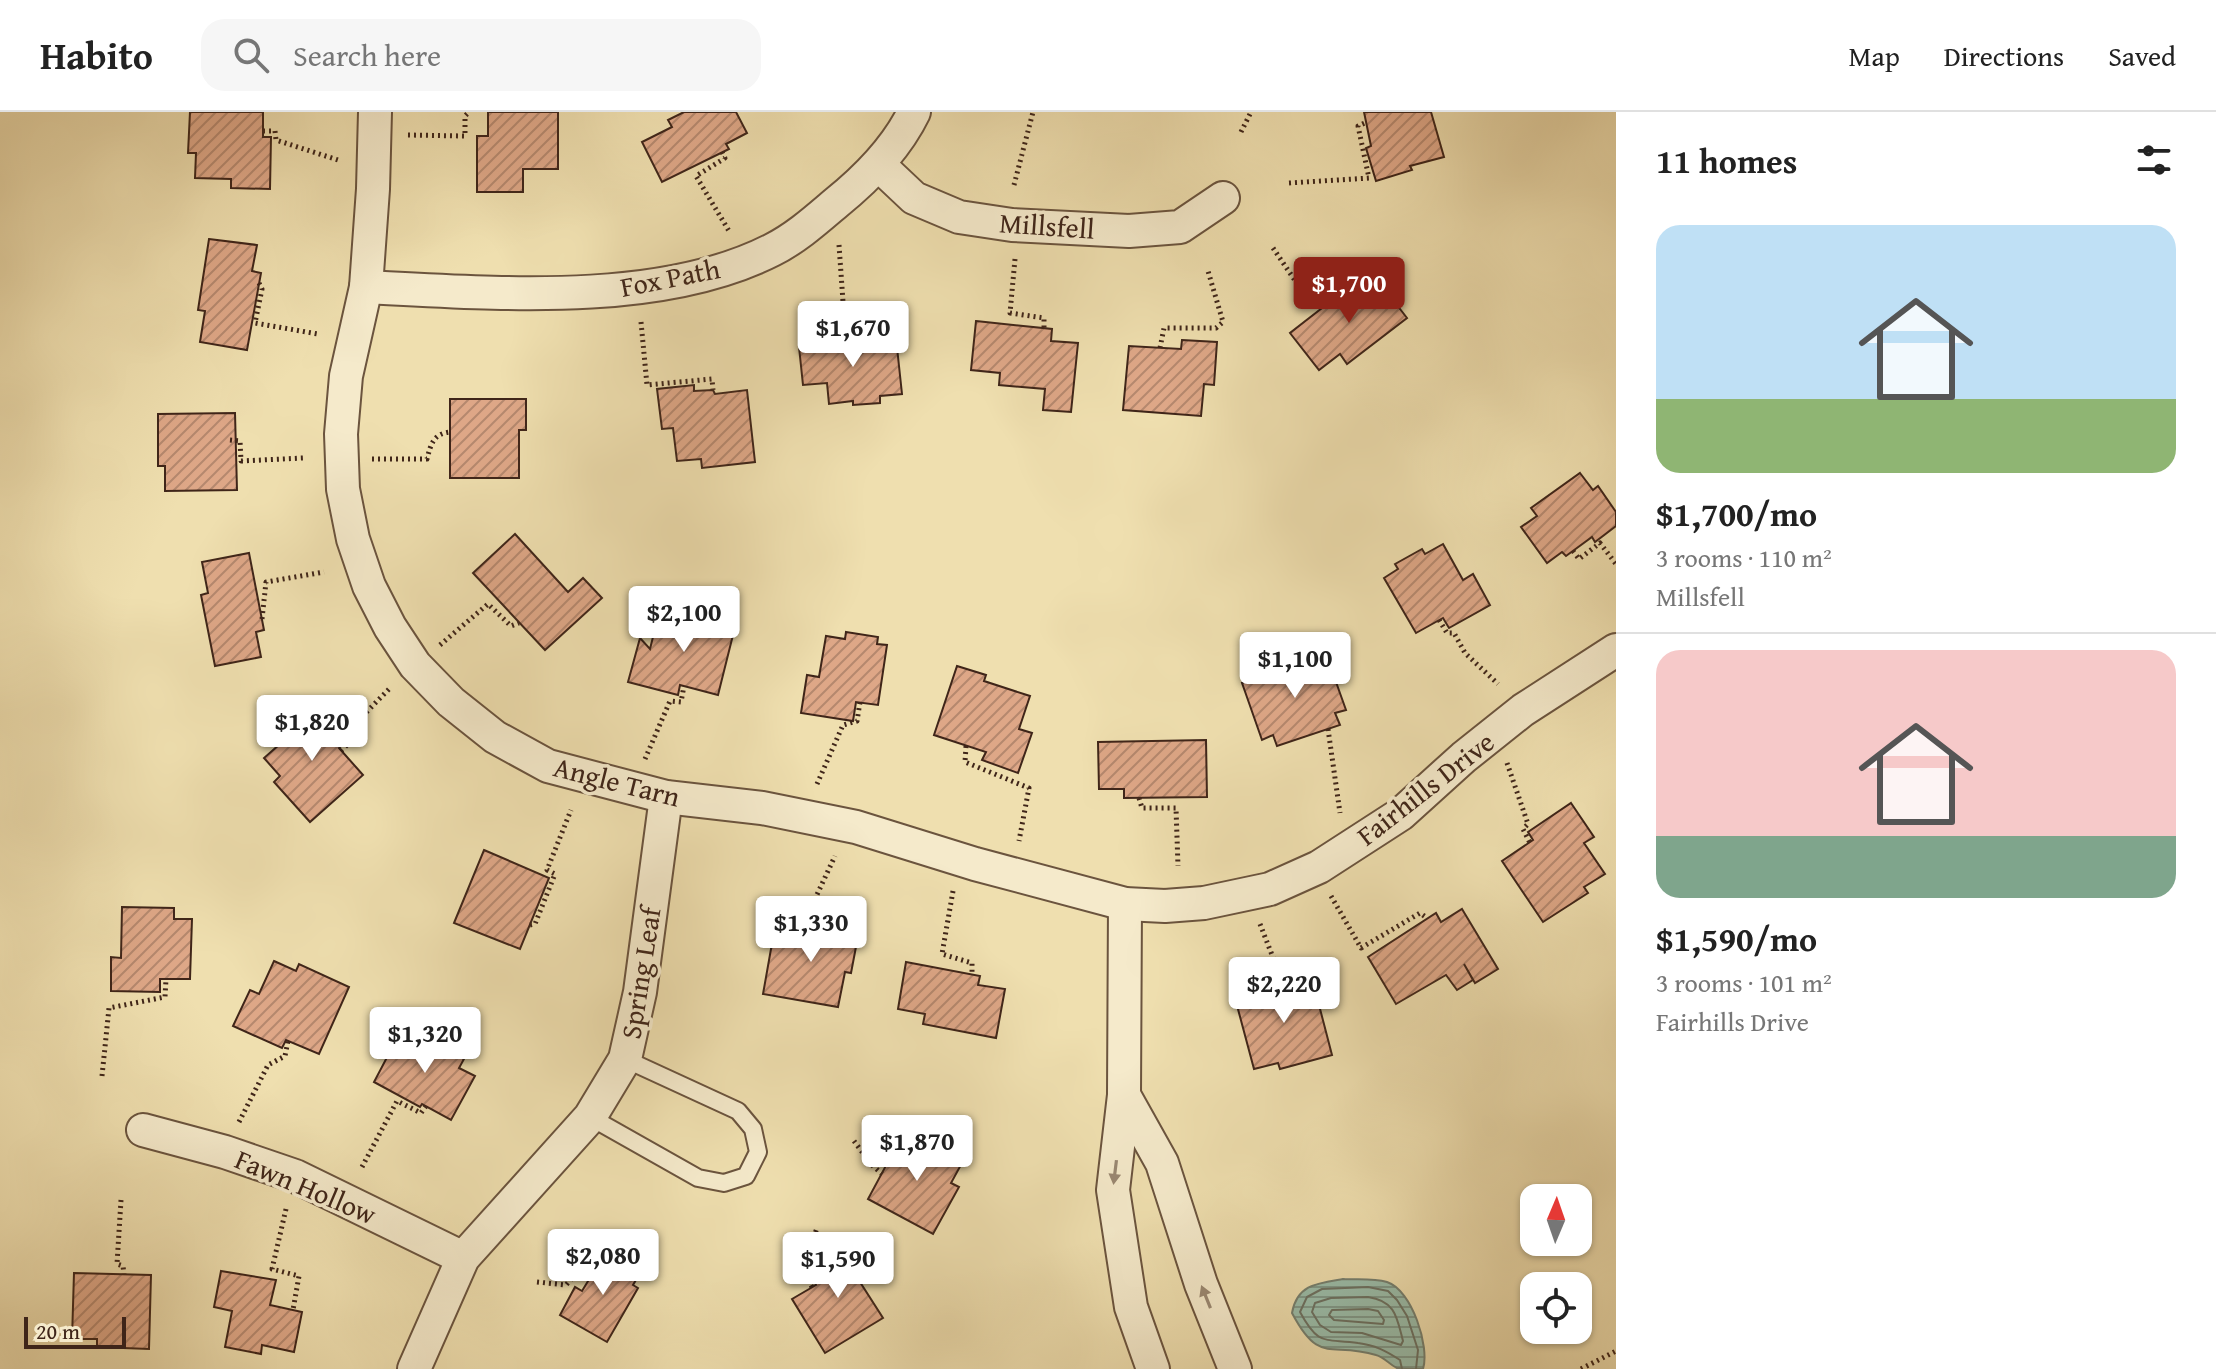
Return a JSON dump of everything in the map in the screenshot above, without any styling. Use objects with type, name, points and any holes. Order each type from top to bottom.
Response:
[{"type":"street","name":"Angle Tarn","points":[[375,112],[366,287],[346,376],[341,434],[343,489],[353,539],[369,586],[390,627],[415,665],[451,702],[495,737],[548,766],[666,797],[762,808],[856,827],[975,864],[1125,904]]},
{"type":"street","name":"Fox Path","points":[[366,287],[497,295],[653,285],[715,272],[773,250],[807,227],[879,165],[914,112]]},
{"type":"street","name":"Millsfell","points":[[879,165],[914,198],[959,217],[1012,225],[1129,231],[1180,227],[1223,198]]},
{"type":"street","name":"Fairhills Drive","points":[[1125,904],[1165,906],[1238,897],[1270,889],[1319,867],[1401,814],[1464,757],[1523,710],[1616,650]]},
{"type":"street","name":"Spring Leaf","points":[[414,1369],[463,1258],[590,1117],[625,1059],[640,992],[666,797]]},
{"type":"street","points":[[1125,904],[1124,1095],[1113,1190],[1131,1307],[1153,1369]]},
{"type":"street","points":[[1124,1095],[1162,1163],[1201,1284],[1235,1369]]},
{"type":"street","name":"Fawn Hollow","points":[[143,1130],[225,1152],[295,1176],[463,1258]]},
{"type":"lane","points":[[590,1117],[698,1178],[724,1183],[746,1176],[758,1152],[753,1129],[738,1111],[625,1059]]},
{"type":"path","points":[[408,135],[465,136],[465,116],[469,112]]},
{"type":"path","points":[[1014,185],[1033,112]]},
{"type":"path","points":[[1241,132],[1251,112]]},
{"type":"path","points":[[1289,183],[1369,178],[1358,126],[1367,122]]},
{"type":"path","points":[[263,131],[275,131],[276,140],[338,160]]},
{"type":"path","points":[[722,152],[725,158],[696,176],[729,231]]},
{"type":"path","points":[[839,244],[845,330],[870,330],[871,340]]},
{"type":"path","points":[[1273,248],[1311,304],[1339,284],[1344,291]]},
{"type":"path","points":[[1015,254],[1010,313],[1044,318],[1044,328]]},
{"type":"path","points":[[1160,348],[1164,328],[1216,328],[1223,322],[1208,271]]},
{"type":"path","points":[[259,283],[262,289],[255,323],[318,334]]},
{"type":"path","points":[[641,322],[647,385],[712,379],[713,390]]},
{"type":"path","points":[[371,459],[427,459],[432,441],[440,433],[450,432]]},
{"type":"path","points":[[230,440],[240,441],[241,461],[303,458]]},
{"type":"path","points":[[1573,551],[1579,559],[1600,543],[1616,564]]},
{"type":"path","points":[[262,619],[266,582],[324,572]]},
{"type":"path","points":[[439,646],[488,604],[511,626],[519,623]]},
{"type":"path","points":[[1439,620],[1447,633],[1454,633],[1465,653],[1498,684]]},
{"type":"path","points":[[644,760],[670,701],[681,702],[684,686]]},
{"type":"path","points":[[341,751],[352,740],[346,733],[389,689]]},
{"type":"path","points":[[817,784],[843,725],[857,721],[860,702]]},
{"type":"path","points":[[1328,729],[1340,813]]},
{"type":"path","points":[[966,746],[965,762],[1029,788],[1019,842]]},
{"type":"path","points":[[1507,762],[1528,824],[1523,829],[1530,843]]},
{"type":"path","points":[[1139,798],[1142,808],[1176,808],[1178,866]]},
{"type":"path","points":[[530,925],[535,924],[555,874],[547,870],[571,810]]},
{"type":"path","points":[[796,935],[800,919],[807,916],[835,856]]},
{"type":"path","points":[[953,890],[942,954],[972,963],[972,974]]},
{"type":"path","points":[[1330,895],[1361,948],[1420,913],[1427,918]]},
{"type":"path","points":[[1259,920],[1279,973],[1288,985]]},
{"type":"path","points":[[102,1076],[109,1008],[165,997],[166,979]]},
{"type":"path","points":[[239,1122],[268,1065],[285,1056],[288,1041]]},
{"type":"path","points":[[362,1167],[397,1101],[421,1113],[426,1106]]},
{"type":"path","points":[[854,1141],[882,1174]]},
{"type":"path","points":[[121,1200],[117,1264],[123,1266],[124,1274]]},
{"type":"path","points":[[286,1208],[272,1269],[299,1276],[293,1310]]},
{"type":"path","points":[[812,1287],[802,1270],[817,1228]]},
{"type":"path","points":[[537,1282],[566,1285],[583,1265],[594,1271]]},
{"type":"path","points":[[1581,1369],[1616,1351]]},
{"type":"water","points":[[1343,1279],[1387,1282],[1404,1296],[1421,1334],[1423,1369],[1397,1368],[1376,1355],[1327,1349],[1310,1340],[1292,1313],[1295,1303],[1310,1287]]},
{"type":"building","points":[[190,112],[263,112],[263,137],[271,137],[270,189],[231,188],[231,179],[195,178],[196,153],[188,153]]},
{"type":"building","points":[[488,112],[558,112],[558,169],[523,169],[523,192],[477,192],[477,136],[488,136]]},
{"type":"building","points":[[684,112],[736,112],[747,133],[726,144],[729,149],[662,182],[642,142],[672,127],[668,120]]},
{"type":"building","points":[[1364,112],[1431,112],[1444,157],[1410,166],[1412,170],[1376,181],[1366,148],[1371,146]]},
{"type":"building","points":[[209,239],[257,245],[252,271],[261,273],[247,350],[200,342],[205,311],[198,310]]},
{"type":"building","points":[[1376,278],[1407,318],[1347,364],[1340,354],[1319,370],[1290,333],[1349,287],[1356,294]]},
{"type":"building","points":[[976,321],[1052,329],[1051,341],[1078,343],[1071,412],[1043,410],[1045,389],[999,385],[1000,373],[971,370]]},
{"type":"building","points":[[847,338],[847,342],[896,338],[902,394],[880,396],[880,403],[853,405],[853,401],[829,404],[827,383],[803,385],[799,347],[811,346],[811,341]]},
{"type":"building","points":[[1182,340],[1217,342],[1214,385],[1204,384],[1201,416],[1123,410],[1129,346],[1181,349]]},
{"type":"building","points":[[694,385],[694,391],[713,390],[715,394],[747,390],[755,462],[702,468],[701,459],[677,461],[673,428],[662,429],[657,389]]},
{"type":"building","points":[[450,399],[526,399],[526,430],[519,430],[519,478],[450,478]]},
{"type":"building","points":[[235,413],[237,490],[165,491],[165,466],[158,466],[158,414]]},
{"type":"building","points":[[1580,473],[1593,490],[1598,486],[1616,512],[1616,526],[1595,542],[1592,537],[1566,556],[1562,552],[1547,563],[1521,527],[1537,516],[1531,508]]},
{"type":"building","points":[[515,534],[568,592],[583,578],[602,598],[545,650],[473,573]]},
{"type":"building","points":[[1443,544],[1463,580],[1473,574],[1490,605],[1449,628],[1443,618],[1416,633],[1384,578],[1398,569],[1395,564],[1422,549],[1425,554]]},
{"type":"building","points":[[249,553],[264,630],[256,632],[261,657],[215,666],[201,595],[208,593],[202,562]]},
{"type":"building","points":[[682,610],[736,623],[718,695],[680,685],[678,695],[628,682],[640,638],[650,649],[659,613],[679,619]]},
{"type":"building","points":[[846,632],[878,637],[877,644],[887,645],[878,705],[856,702],[853,721],[801,713],[807,675],[819,677],[826,636],[845,639]]},
{"type":"building","points":[[1307,654],[1309,661],[1326,654],[1346,710],[1335,713],[1340,725],[1277,746],[1273,735],[1262,740],[1242,683],[1278,671],[1276,665]]},
{"type":"building","points":[[957,666],[986,675],[984,681],[1030,696],[1019,729],[1032,733],[1018,773],[982,760],[986,752],[934,735]]},
{"type":"building","points":[[312,701],[347,741],[339,748],[363,775],[310,822],[274,782],[280,776],[264,758],[290,735],[283,726]]},
{"type":"building","points":[[1206,740],[1207,797],[1124,798],[1124,789],[1099,789],[1098,742]]},
{"type":"building","points":[[1571,803],[1594,837],[1584,843],[1605,874],[1584,887],[1588,893],[1543,922],[1502,861],[1533,840],[1528,832]]},
{"type":"building","points":[[484,850],[549,878],[520,949],[454,923]]},
{"type":"building","points":[[122,907],[174,908],[174,919],[192,919],[190,979],[160,979],[160,992],[111,991],[111,957],[121,958]]},
{"type":"building","points":[[1462,909],[1498,969],[1475,983],[1464,964],[1473,980],[1457,990],[1446,975],[1396,1004],[1368,957],[1436,913],[1441,922]]},
{"type":"building","points":[[807,922],[859,931],[851,973],[845,972],[838,1007],[763,994],[774,932],[804,937]]},
{"type":"building","points":[[274,961],[296,971],[299,964],[349,987],[319,1054],[286,1040],[282,1048],[233,1026],[250,990],[259,994]]},
{"type":"building","points":[[906,962],[980,976],[978,985],[1005,989],[996,1038],[923,1024],[925,1014],[898,1009]]},
{"type":"building","points":[[1312,978],[1332,1055],[1280,1069],[1278,1063],[1254,1069],[1235,998]]},
{"type":"building","points":[[408,1029],[464,1059],[459,1068],[475,1076],[451,1120],[374,1082],[394,1044],[399,1046]]},
{"type":"building","points":[[904,1132],[962,1163],[951,1183],[959,1187],[933,1234],[868,1199]]},
{"type":"building","points":[[853,1244],[871,1275],[860,1282],[883,1318],[825,1353],[792,1299],[816,1285],[808,1272]]},
{"type":"building","points":[[607,1250],[642,1270],[633,1285],[638,1288],[607,1342],[560,1315],[575,1287],[582,1291]]},
{"type":"building","points":[[221,1271],[276,1280],[270,1305],[302,1312],[294,1352],[262,1345],[261,1354],[225,1347],[232,1311],[214,1307]]},
{"type":"building","points":[[74,1273],[151,1275],[149,1349],[97,1347],[97,1339],[72,1339]]}]
